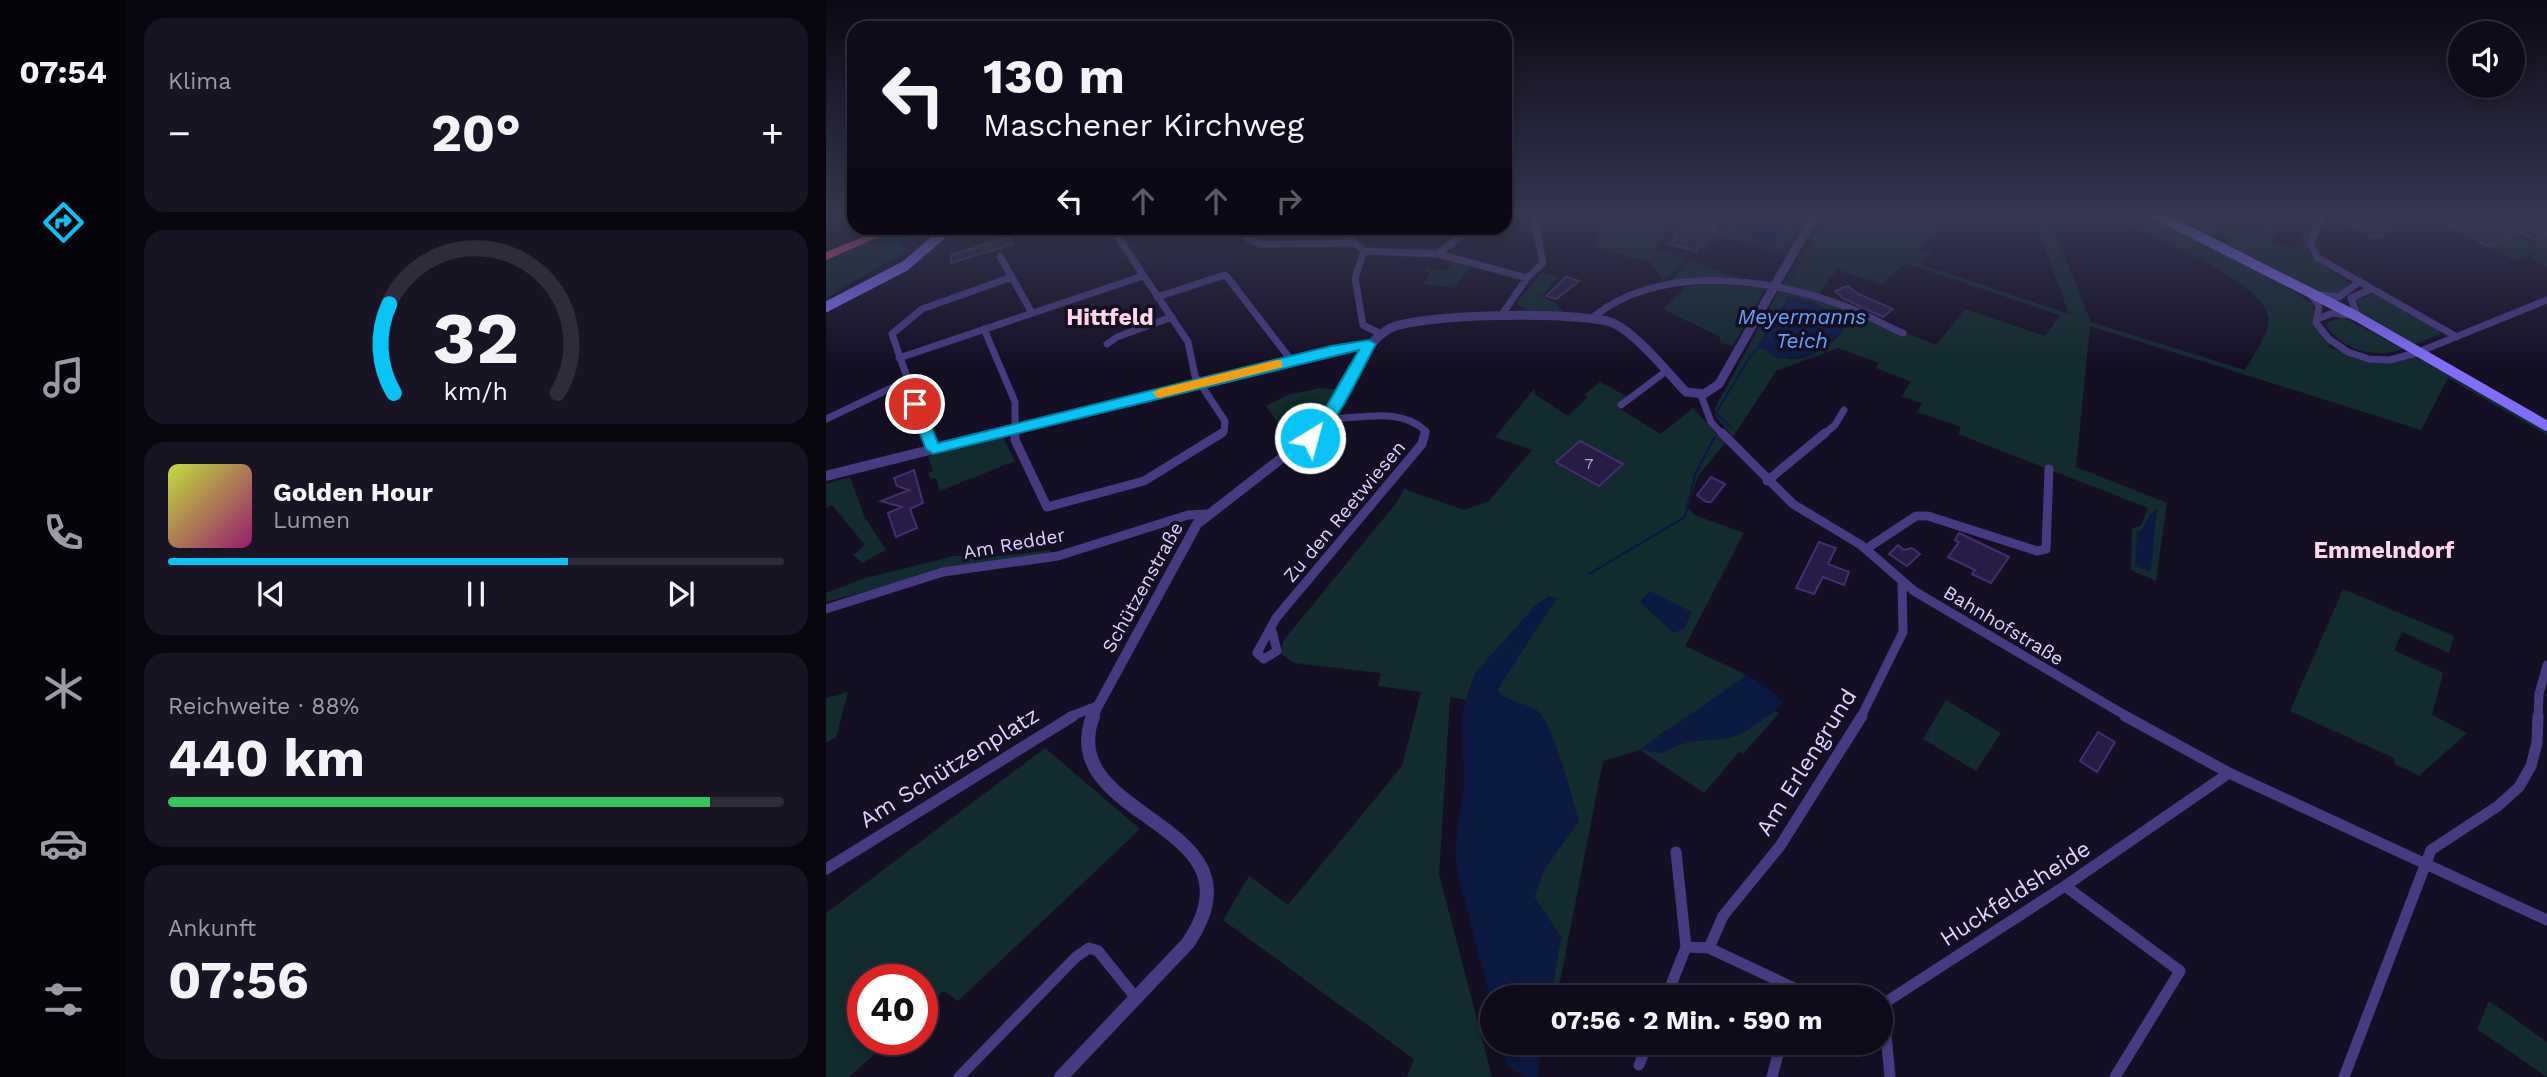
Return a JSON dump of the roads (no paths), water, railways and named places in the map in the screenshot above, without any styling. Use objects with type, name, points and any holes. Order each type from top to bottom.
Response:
[{"type":"main road","points":[[826,307],[909,263]]},
{"type":"main road","points":[[2255,263],[2358,317],[2547,426]]},
{"type":"street","points":[[1004,263],[1032,313]]},
{"type":"street","points":[[984,330],[1015,402],[1013,429],[1035,486],[1047,507],[1144,481],[1224,432],[1225,421],[1195,376],[1188,342],[1135,263]]},
{"type":"street","points":[[1360,263],[1355,278],[1363,325],[1380,333],[1397,324],[1415,321],[1501,316],[1593,317],[1616,324],[1686,392],[1701,395],[1719,384],[1787,263]]},
{"type":"street","points":[[1472,263],[1527,278]]},
{"type":"street","points":[[1501,316],[1527,278],[1543,263]]},
{"type":"street","points":[[2326,263],[2457,337]]},
{"type":"street","points":[[899,358],[1143,276]]},
{"type":"street","points":[[1157,297],[1226,276],[1291,360]]},
{"type":"street","points":[[933,449],[906,381],[892,334],[905,320],[922,309],[1012,277]]},
{"type":"street","points":[[2309,290],[2339,297],[2360,281]]},
{"type":"street","points":[[1593,317],[1612,299],[1661,286],[1712,283],[1773,287],[1849,307],[1903,333]]},
{"type":"street","points":[[2317,319],[2333,313],[2358,317],[2351,298],[2372,289]]},
{"type":"street","points":[[2309,290],[2319,306],[2317,319],[2323,333],[2360,357],[2381,361],[2434,346],[2547,300]]},
{"type":"street","points":[[1107,344],[1118,337],[1172,317]]},
{"type":"street","name":"Schützenstraße","points":[[1061,1077],[1188,943],[1203,921],[1212,895],[1208,874],[1198,858],[1095,772],[1089,763],[1085,745],[1089,724],[1190,535],[1209,514],[1310,438],[1327,419],[1369,344],[1380,333]]},
{"type":"street","points":[[826,476],[1291,360],[1369,344]]},
{"type":"street","points":[[1622,405],[1665,372]]},
{"type":"street","points":[[826,419],[906,381]]},
{"type":"street","name":"Bahnhofstraße","points":[[1701,395],[1711,422],[1767,481],[1793,504],[1866,549],[1902,583],[2132,720],[2229,773],[2547,920]]},
{"type":"street","points":[[1767,481],[1835,425],[1844,410]]},
{"type":"street","name":"Zu den Reetwiesen","points":[[1271,627],[1426,438],[1426,431],[1420,424],[1396,415],[1327,419]]},
{"type":"street","points":[[1866,549],[1916,516],[1928,516],[2037,551],[2046,549],[2049,469]]},
{"type":"street","name":"Am Redder","points":[[826,609],[943,572],[1058,556],[1188,515],[1209,514]]},
{"type":"street","name":"Am Erlengrund","points":[[1709,948],[1723,916],[1780,846],[1867,707],[1903,632],[1902,583]]},
{"type":"street","points":[[2344,1077],[2431,850],[2498,806],[2519,787],[2532,766],[2547,665]]},
{"type":"street","name":"Am Schützenplatz","points":[[826,869],[1070,717],[1097,706]]},
{"type":"street","name":"Huckfeldsheide","points":[[1893,997],[2065,886],[2229,773]]},
{"type":"street","points":[[1671,985],[1686,947],[1676,852]]},
{"type":"street","points":[[2065,886],[2180,971],[2124,1068],[2115,1077]]},
{"type":"street","points":[[1686,947],[1709,948],[1778,985]]},
{"type":"street","points":[[958,1077],[1076,957],[1089,948],[1098,951],[1136,998]]},
{"type":"street","points":[[1639,1065],[1643,1055]]},
{"type":"street","points":[[1772,1077],[1778,1055]]},
{"type":"street","name":"Huckfeldsheide","points":[[1888,1055],[1890,1077]]},
{"type":"water","name":"Meyermanns Teich","points":[[1789,297],[1813,303],[1827,311],[1844,328],[1842,332],[1813,355],[1778,359],[1758,345]]},
{"type":"water","points":[[2157,509],[2150,571],[2135,566],[2137,532],[2142,530],[2150,514]]},
{"type":"water","points":[[1650,591],[1692,612],[1684,629],[1673,633],[1640,602]]},
{"type":"water","points":[[1549,596],[1557,598],[1497,690],[1510,700],[1535,709],[1542,717],[1556,744],[1579,821],[1545,868],[1534,897],[1561,937],[1553,985],[1487,985],[1459,878],[1455,850],[1464,785],[1462,714],[1475,673],[1535,606]]},
{"type":"water","points":[[1747,675],[1767,687],[1783,702],[1755,725],[1738,735],[1681,744],[1663,753],[1639,750]]},
{"type":"water","points":[[1504,1055],[1541,1055],[1537,1077],[1529,1077],[1507,1067]]},
{"type":"waterway","points":[[1789,282],[1799,263]]},
{"type":"waterway","points":[[1731,427],[1716,413],[1751,355],[1762,345]]},
{"type":"waterway","points":[[1589,574],[1685,517],[1695,475],[1714,438]]},
{"type":"district","name":"Hittfeld","points":[[1110,317]]},
{"type":"district","name":"Emmelndorf","points":[[2384,550]]}]
